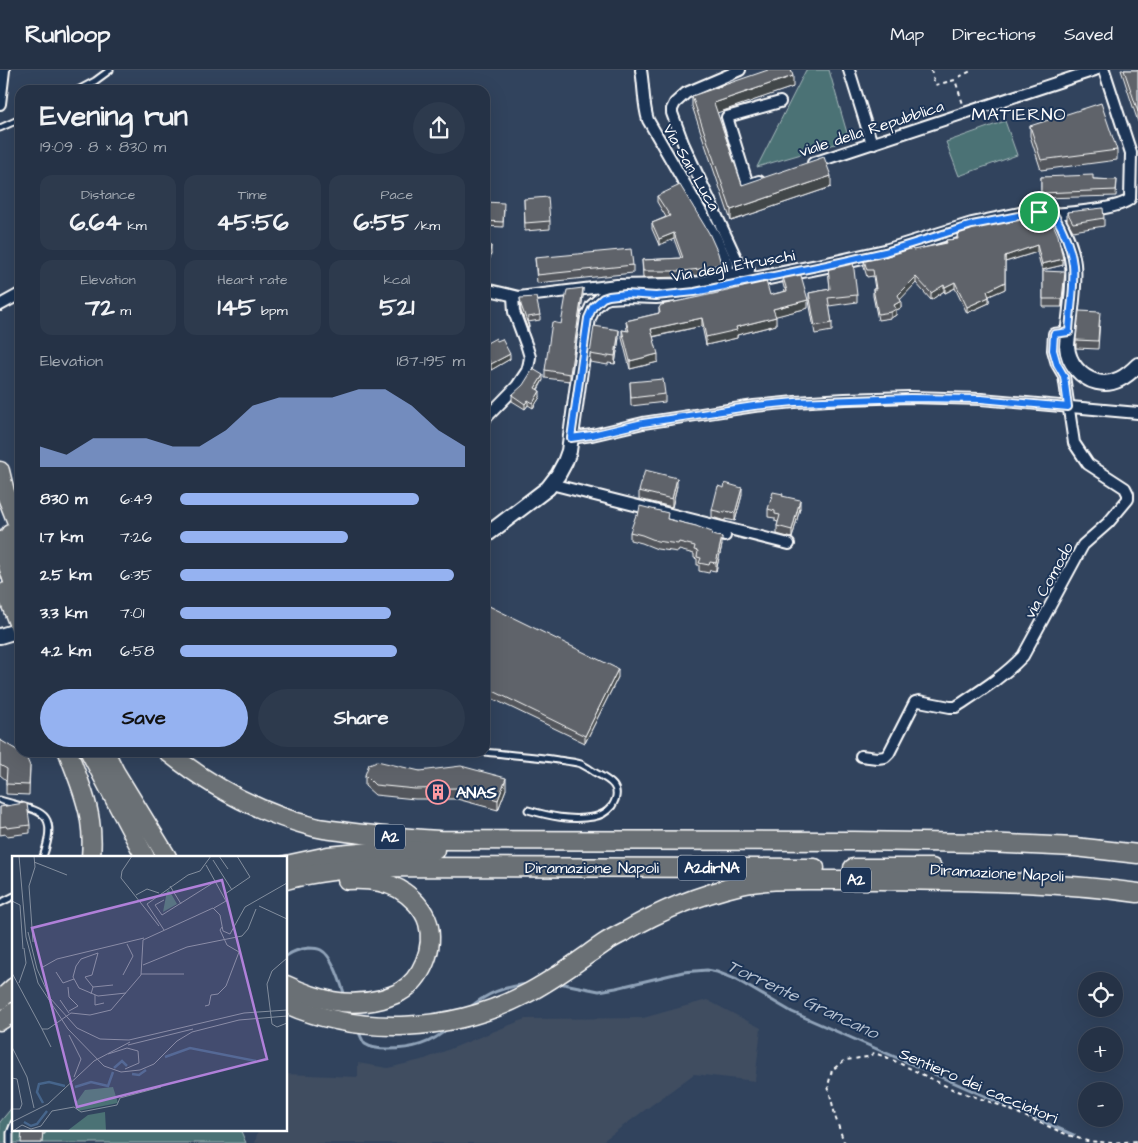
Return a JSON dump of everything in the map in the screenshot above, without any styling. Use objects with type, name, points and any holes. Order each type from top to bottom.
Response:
[{"type":"highway","points":[[0,471],[5,492],[15,517]]},
{"type":"highway","points":[[0,506],[15,548]]},
{"type":"highway","points":[[0,541],[15,587]]},
{"type":"highway","points":[[0,572],[15,615]]},
{"type":"highway","points":[[70,757],[90,820],[91,856]]},
{"type":"highway","points":[[93,757],[144,856]]},
{"type":"highway","points":[[108,757],[165,853]]},
{"type":"highway","name":"A2","points":[[175,757],[228,793],[273,814],[315,827],[391,838],[439,840],[986,843],[1075,847],[1138,854]]},
{"type":"highway","name":"Diramazione Napoli","points":[[288,865],[337,855],[381,851],[436,850],[985,851],[1138,862]]},
{"type":"highway","name":"Diramazione Napoli","points":[[288,879],[332,871],[383,867],[884,868],[1033,871],[1138,882]]},
{"type":"highway","points":[[288,885],[365,879],[386,883],[398,888],[412,899],[425,915],[429,931],[428,951],[419,974],[400,992],[390,997],[368,1002],[349,1003],[310,996],[288,987]]},
{"type":"highway","name":"A2","points":[[288,1005],[312,1014],[338,1020],[386,1026],[432,1024],[472,1015],[510,1002],[542,986],[604,944],[658,912],[692,899],[757,882],[782,880],[934,880],[1034,883],[1138,894]]},
{"type":"highway","points":[[0,1000],[12,989]]},
{"type":"highway","points":[[0,1004],[12,997]]},
{"type":"highway","points":[[0,1021],[12,1013]]},
{"type":"main road","name":"Via degli Etruschi","points":[[602,292],[609,296],[626,294],[656,296],[695,292],[885,252],[972,225],[1039,212],[1054,214]]},
{"type":"main road","points":[[1054,214],[1064,234],[1073,265],[1067,345],[1073,365],[1079,372],[1091,380],[1101,383],[1113,382],[1124,377],[1138,365]]},
{"type":"main road","points":[[490,532],[550,486],[565,462],[569,451],[588,318],[602,292]]},
{"type":"main road","points":[[0,636],[15,631]]},
{"type":"street","points":[[0,104],[4,70]]},
{"type":"street","name":"Via San Luca","points":[[641,70],[645,111],[648,120],[716,238],[728,264],[727,275]]},
{"type":"street","points":[[490,289],[519,297],[602,292],[617,284],[682,284],[701,282],[745,271],[738,262],[683,143],[672,112],[675,102],[686,93],[740,70]]},
{"type":"street","points":[[849,70],[872,144]]},
{"type":"street","name":"viale della Repubblica","points":[[801,167],[1095,70]]},
{"type":"street","points":[[1054,214],[1114,206],[1130,199],[1135,152],[1104,70]]},
{"type":"street","points":[[766,179],[748,184],[727,117],[780,102]]},
{"type":"street","points":[[490,414],[517,386],[528,371],[530,363],[527,347],[514,312],[513,296]]},
{"type":"street","points":[[0,305],[15,297]]},
{"type":"street","name":"via Comodo","points":[[861,756],[886,757],[915,702],[919,701],[950,707],[956,706],[995,682],[1011,669],[1023,656],[1083,545],[1108,523],[1128,500],[1126,488],[1088,464],[1074,443],[1064,376],[1057,364],[1053,350],[1054,334],[1069,332]]},
{"type":"street","points":[[571,438],[643,423],[754,406],[795,402],[910,398],[981,399],[1138,413]]},
{"type":"street","points":[[550,486],[725,536]]},
{"type":"street","points":[[550,486],[789,544]]},
{"type":"lane","points":[[87,85],[110,70]]},
{"type":"lane","points":[[0,128],[15,121]]},
{"type":"lane","points":[[490,753],[581,764],[610,780],[616,792],[616,798],[610,809],[603,814],[593,817],[577,819],[558,818],[528,810]]},
{"type":"lane","points":[[0,800],[45,816],[50,828],[49,840],[43,856]]},
{"type":"lane","points":[[0,903],[12,897]]},
{"type":"lane","points":[[10,1143],[12,1128]]},
{"type":"path","name":"viale della Repubblica","points":[[930,70],[936,85],[955,80],[966,113]]},
{"type":"path","points":[[959,77],[971,70]]},
{"type":"path","name":"Sentiero dei cacciatori","points":[[846,1143],[836,1119],[828,1086],[832,1070],[845,1060],[868,1056],[874,1053],[952,1088],[1087,1141],[1138,1141]]},
{"type":"shaded area","points":[[707,1000],[761,1028],[755,1081],[694,1074],[600,1143],[255,1143],[258,1130],[288,1130],[288,1074],[358,1077],[358,1063],[388,1068],[425,1059],[525,1019],[643,1018]]},
{"type":"green space","points":[[806,70],[829,70],[849,140],[757,167]]},
{"type":"green space","points":[[1005,121],[1017,155],[959,176],[946,142]]},
{"type":"green space","points":[[12,1107],[12,1130],[240,1130],[246,1143],[0,1143],[0,1122]]},
{"type":"building","points":[[768,70],[791,70],[793,76],[714,103],[742,185],[824,157],[831,176],[731,210],[692,96]]},
{"type":"building","points":[[1124,70],[1138,70],[1138,112]]},
{"type":"building","points":[[1101,103],[1117,150],[1041,160],[1030,126]]},
{"type":"building","points":[[1093,175],[1093,179],[1117,180],[1116,190],[1041,193],[1041,177]]},
{"type":"building","points":[[680,185],[709,233],[721,264],[682,271],[643,271],[642,260],[683,258],[674,233],[659,239],[652,223],[670,216],[657,196]]},
{"type":"building","points":[[548,197],[550,221],[525,223],[524,199]]},
{"type":"building","points":[[490,202],[504,203],[503,222],[490,221]]},
{"type":"building","points":[[1103,208],[1104,218],[1073,223],[1067,212]]},
{"type":"building","points":[[1041,214],[1048,215],[1053,224],[1058,235],[1063,259],[1042,264],[1037,245],[1005,256],[1005,282],[987,291],[989,297],[967,307],[955,282],[945,287],[944,285],[931,293],[916,277],[898,295],[901,301],[894,305],[896,309],[891,312],[878,314],[873,289],[876,289],[873,270],[867,270],[864,260],[884,257],[912,248],[913,250],[947,243],[946,240],[958,239],[957,233],[970,230],[971,228]]},
{"type":"building","points":[[631,249],[633,265],[537,275],[535,258]]},
{"type":"building","points":[[853,261],[857,295],[828,298],[832,323],[815,326],[809,293],[830,289],[828,266]]},
{"type":"building","points":[[1043,271],[1065,272],[1062,299],[1043,299]]},
{"type":"building","points":[[800,272],[808,300],[773,309],[776,317],[736,327],[737,330],[706,337],[702,318],[651,329],[658,354],[630,361],[622,330],[629,331],[626,321],[660,313],[659,308],[661,305],[766,281],[770,295],[787,291],[783,277]]},
{"type":"building","points":[[583,288],[570,374],[545,370],[552,322],[561,324],[567,290]]},
{"type":"building","points":[[536,297],[540,315],[528,317],[529,327],[520,298]]},
{"type":"building","points":[[1079,311],[1100,312],[1098,341],[1076,340]]},
{"type":"building","points":[[594,326],[619,330],[615,356],[608,355],[608,357],[590,354]]},
{"type":"building","points":[[496,338],[497,341],[502,339],[510,354],[491,364],[490,341]]},
{"type":"building","points":[[533,369],[543,375],[535,388],[540,391],[533,403],[528,400],[525,404],[512,395],[523,385]]},
{"type":"building","points":[[663,379],[665,394],[631,398],[630,382]]},
{"type":"building","points":[[645,470],[677,478],[672,499],[639,491]]},
{"type":"building","points":[[725,483],[742,488],[735,513],[712,510],[718,486],[724,488]]},
{"type":"building","points":[[773,492],[800,500],[792,530],[777,526],[780,515],[768,509]]},
{"type":"building","points":[[640,506],[668,513],[667,519],[696,526],[712,532],[711,535],[722,537],[716,563],[710,562],[709,565],[699,563],[701,558],[697,557],[698,551],[694,550],[695,546],[679,542],[678,544],[657,541],[630,532],[636,515],[638,516]]},
{"type":"building","points":[[490,606],[618,669],[585,736],[490,689]]},
{"type":"building","points":[[0,740],[15,749],[15,757],[25,757],[27,759],[30,766],[29,785],[6,784],[7,769],[0,765]]},
{"type":"building","points":[[377,761],[420,771],[461,766],[506,778],[498,800],[457,788],[415,789],[375,785],[365,775],[369,764]]},
{"type":"building","points":[[27,804],[30,825],[0,827],[0,807]]},
{"type":"building","points":[[22,1130],[43,1130],[42,1143],[21,1143]]},
{"type":"waterway","name":"Torrente Grancano","points":[[288,955],[306,948],[321,950],[333,964],[345,996]]},
{"type":"waterway","name":"Torrente Grancano","points":[[559,983],[599,991],[683,972],[707,970],[717,972],[737,980],[792,1012],[1074,1135]]},
{"type":"waterway","name":"Torrente Grancano","points":[[468,1009],[496,992],[528,984]]},
{"type":"waterway","name":"Torrente Grancano","points":[[358,1030],[367,1045],[397,1049],[413,1047],[429,1041],[436,1038],[449,1027]]},
{"type":"place","name":"ANAS","points":[[438,792]]},
{"type":"district","name":"MATIERNO","points":[[1019,114]]},
{"type":"route","points":[[1039,212],[1054,214],[1064,234],[1073,265],[1069,332],[1054,334],[1053,350],[1057,364],[1064,376],[1068,407],[981,399],[846,399],[795,402],[754,406],[643,423],[571,438],[588,318],[593,307],[603,298],[626,294],[656,296],[695,292],[885,252],[972,225],[1039,212]]}]
